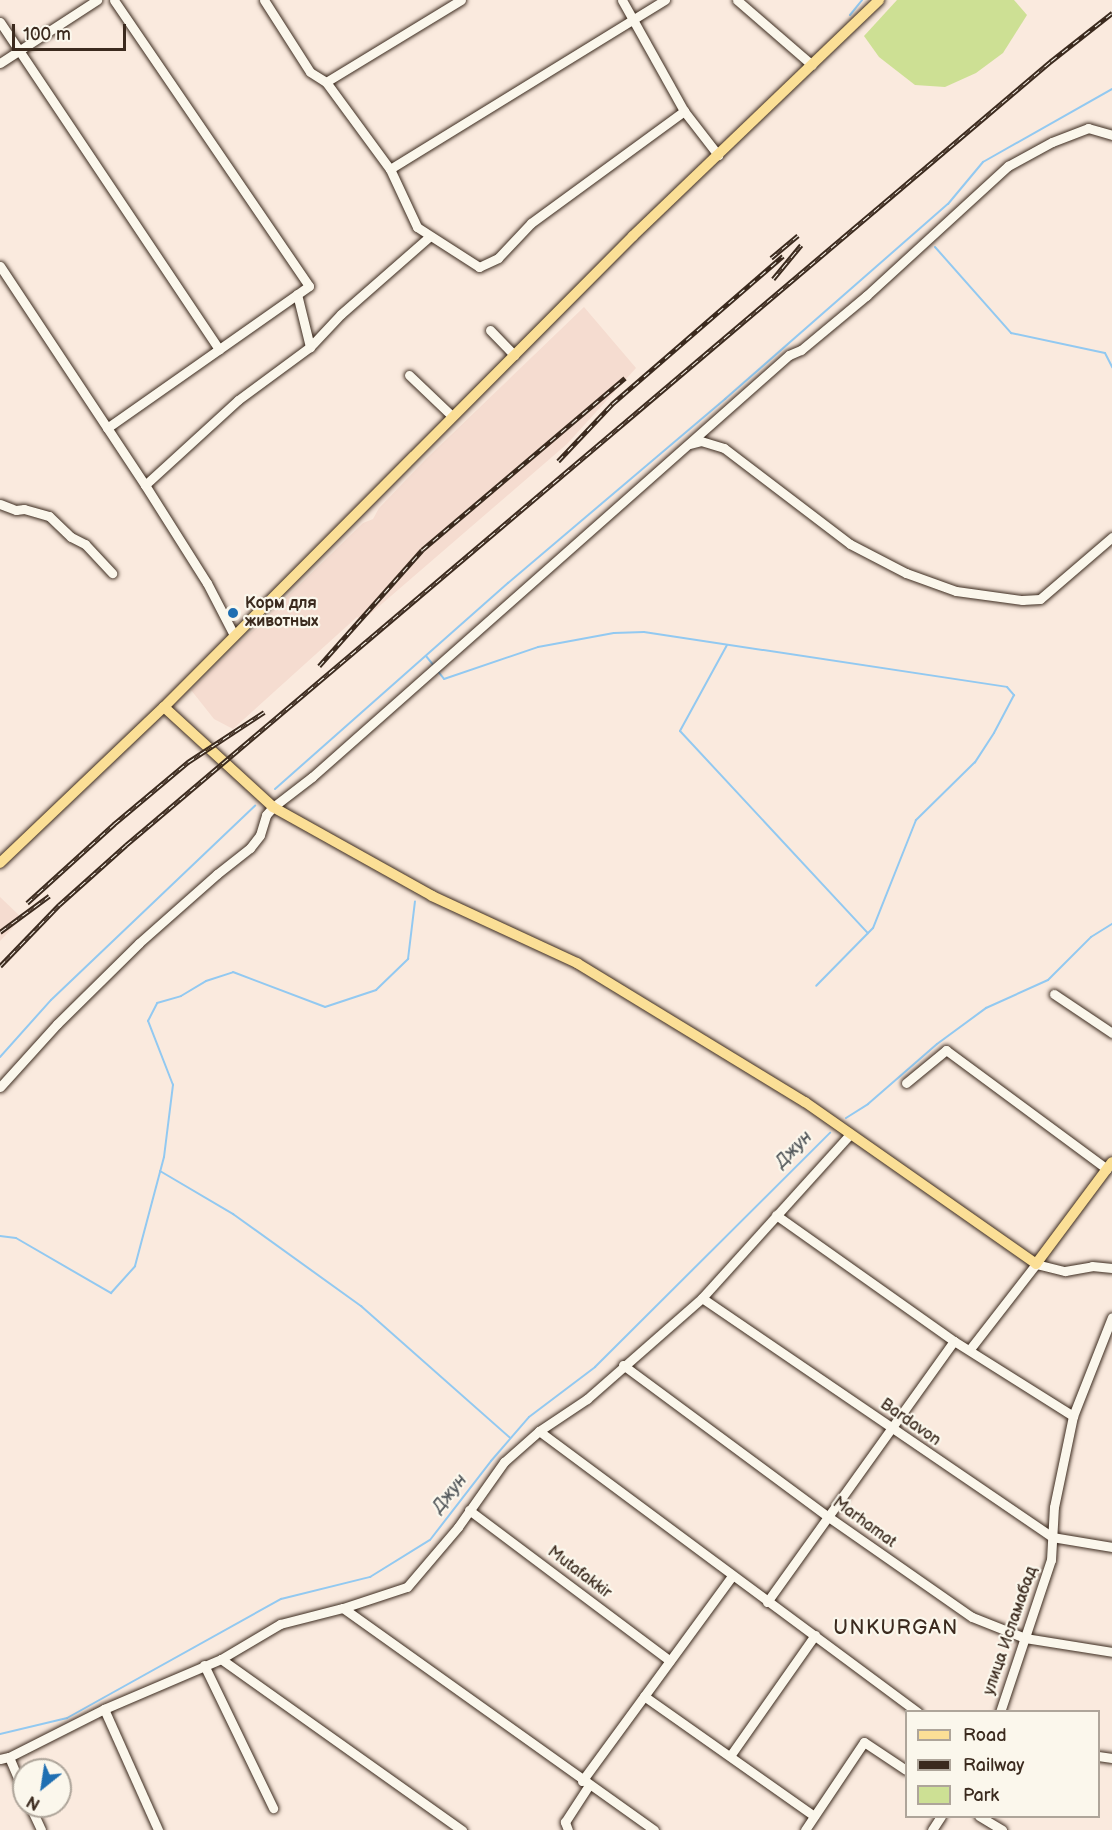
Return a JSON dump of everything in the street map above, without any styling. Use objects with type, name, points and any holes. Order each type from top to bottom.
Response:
[{"type":"main road","points":[[0,863],[164,707],[452,416],[718,154],[879,0]]},
{"type":"main road","points":[[164,707],[273,807],[432,896],[577,963],[805,1102],[1036,1264],[1110,1166]]},
{"type":"street","points":[[0,63],[97,0]]},
{"type":"street","points":[[107,428],[309,286],[114,0]]},
{"type":"street","points":[[326,82],[461,0]]},
{"type":"street","points":[[622,0],[684,111],[718,154]]},
{"type":"street","points":[[390,169],[665,0]]},
{"type":"street","points":[[737,0],[812,65]]},
{"type":"street","points":[[269,2],[310,72],[326,82],[390,169],[417,227],[429,237],[479,267],[498,258],[531,223],[684,111]]},
{"type":"street","points":[[0,22],[219,349]]},
{"type":"street","points":[[0,1087],[57,1024],[140,943],[217,874],[250,848],[260,835],[266,815],[273,807],[435,668],[789,355],[801,350],[866,296],[1008,166],[1052,142],[1088,129],[1112,135]]},
{"type":"street","points":[[145,485],[238,400],[310,348],[341,314],[429,237]]},
{"type":"street","points":[[0,266],[145,485],[207,583],[234,635]]},
{"type":"street","points":[[297,294],[310,348]]},
{"type":"street","points":[[490,330],[514,355]]},
{"type":"street","points":[[409,375],[452,416]]},
{"type":"street","points":[[705,430],[850,544],[906,573],[956,591],[1022,600],[1040,599],[1112,537]]},
{"type":"street","points":[[689,444],[701,441],[724,447]]},
{"type":"street","points":[[0,504],[16,510],[24,509],[49,516],[71,537],[85,544],[112,573]]},
{"type":"street","points":[[1054,994],[1112,1033]]},
{"type":"street","points":[[906,1083],[946,1050],[1110,1166]]},
{"type":"street","points":[[12,1771],[4,1758],[104,1709],[221,1659],[280,1624],[343,1608],[407,1587],[504,1462],[539,1431],[587,1399],[622,1365],[702,1298],[850,1134]]},
{"type":"street","points":[[776,1215],[954,1341],[1073,1416]]},
{"type":"street","points":[[970,1349],[1036,1264],[1065,1271],[1092,1266],[1112,1268]]},
{"type":"street","name":"Bardavon","points":[[702,1298],[1052,1537],[1112,1547]]},
{"type":"street","name":"улица Исламабад","points":[[1001,1710],[1051,1560],[1054,1508],[1073,1416],[1112,1317]]},
{"type":"street","points":[[767,1602],[830,1518],[890,1428],[954,1341]]},
{"type":"street","name":"Marhamat","points":[[622,1365],[830,1518],[972,1617],[1025,1638],[1112,1652]]},
{"type":"street","points":[[539,1431],[915,1710]]},
{"type":"street","name":"Mutafakkir","points":[[469,1510],[670,1661]]},
{"type":"street","points":[[568,1830],[565,1822],[585,1783],[644,1696],[732,1576]]},
{"type":"street","points":[[343,1608],[585,1783],[654,1830]]},
{"type":"street","points":[[730,1756],[815,1635]]},
{"type":"street","points":[[221,1659],[462,1830]]},
{"type":"street","points":[[204,1665],[273,1808]]},
{"type":"street","points":[[644,1696],[814,1816]]},
{"type":"street","points":[[104,1709],[158,1830]]},
{"type":"street","points":[[805,1830],[864,1742],[905,1769]]},
{"type":"street","points":[[983,1818],[1002,1830]]},
{"type":"shaded area","points":[[584,307],[636,368],[567,444],[362,621],[357,617],[233,729],[214,719],[191,690],[363,523],[373,519],[379,508],[426,459]]},
{"type":"shaded area","points":[[0,897],[22,918],[0,941]]},
{"type":"green space","points":[[897,0],[1014,0],[1027,15],[1003,53],[976,73],[945,87],[915,85],[879,57],[864,36]]},
{"type":"waterway","points":[[850,15],[862,0]]},
{"type":"waterway","points":[[275,789],[508,583],[725,399],[948,204],[983,162],[1112,89]]},
{"type":"waterway","points":[[935,247],[1011,333],[1105,353],[1112,367]]},
{"type":"waterway","points":[[437,670],[444,679],[538,647],[614,633],[644,632],[1007,687],[1014,695],[994,733],[975,762],[916,820],[873,928],[816,986]]},
{"type":"waterway","points":[[727,645],[680,731],[868,933]]},
{"type":"waterway","points":[[426,656],[434,666]]},
{"type":"waterway","points":[[0,1057],[51,1000],[255,806]]},
{"type":"waterway","points":[[0,1236],[16,1238],[111,1293],[135,1266],[164,1157],[173,1085],[148,1021],[157,1003],[181,996],[206,981],[233,972],[325,1007],[376,990],[408,959],[415,901]]},
{"type":"waterway","name":"Джун","points":[[846,1118],[868,1104],[937,1044],[986,1008],[1048,980],[1091,937],[1112,924]]},
{"type":"waterway","name":"Джун","points":[[0,1734],[67,1718],[281,1599],[370,1577],[430,1540],[491,1461],[529,1417],[595,1367],[830,1133]]},
{"type":"waterway","points":[[160,1171],[233,1214],[361,1306],[510,1438]]},
{"type":"railway","points":[[0,966],[59,905],[126,845],[1051,61],[1112,13]]},
{"type":"railway","points":[[771,258],[798,235]]},
{"type":"railway","points":[[773,279],[801,245]]},
{"type":"railway","points":[[558,461],[612,404],[783,256]]},
{"type":"railway","points":[[319,666],[422,550],[625,378]]},
{"type":"railway","points":[[27,903],[114,824],[188,762],[264,712]]},
{"type":"railway","points":[[0,932],[49,896]]},
{"type":"place","name":"Корм для животных","points":[[233,613]]},
{"type":"district","name":"UNKURGAN","points":[[896,1628]]}]
